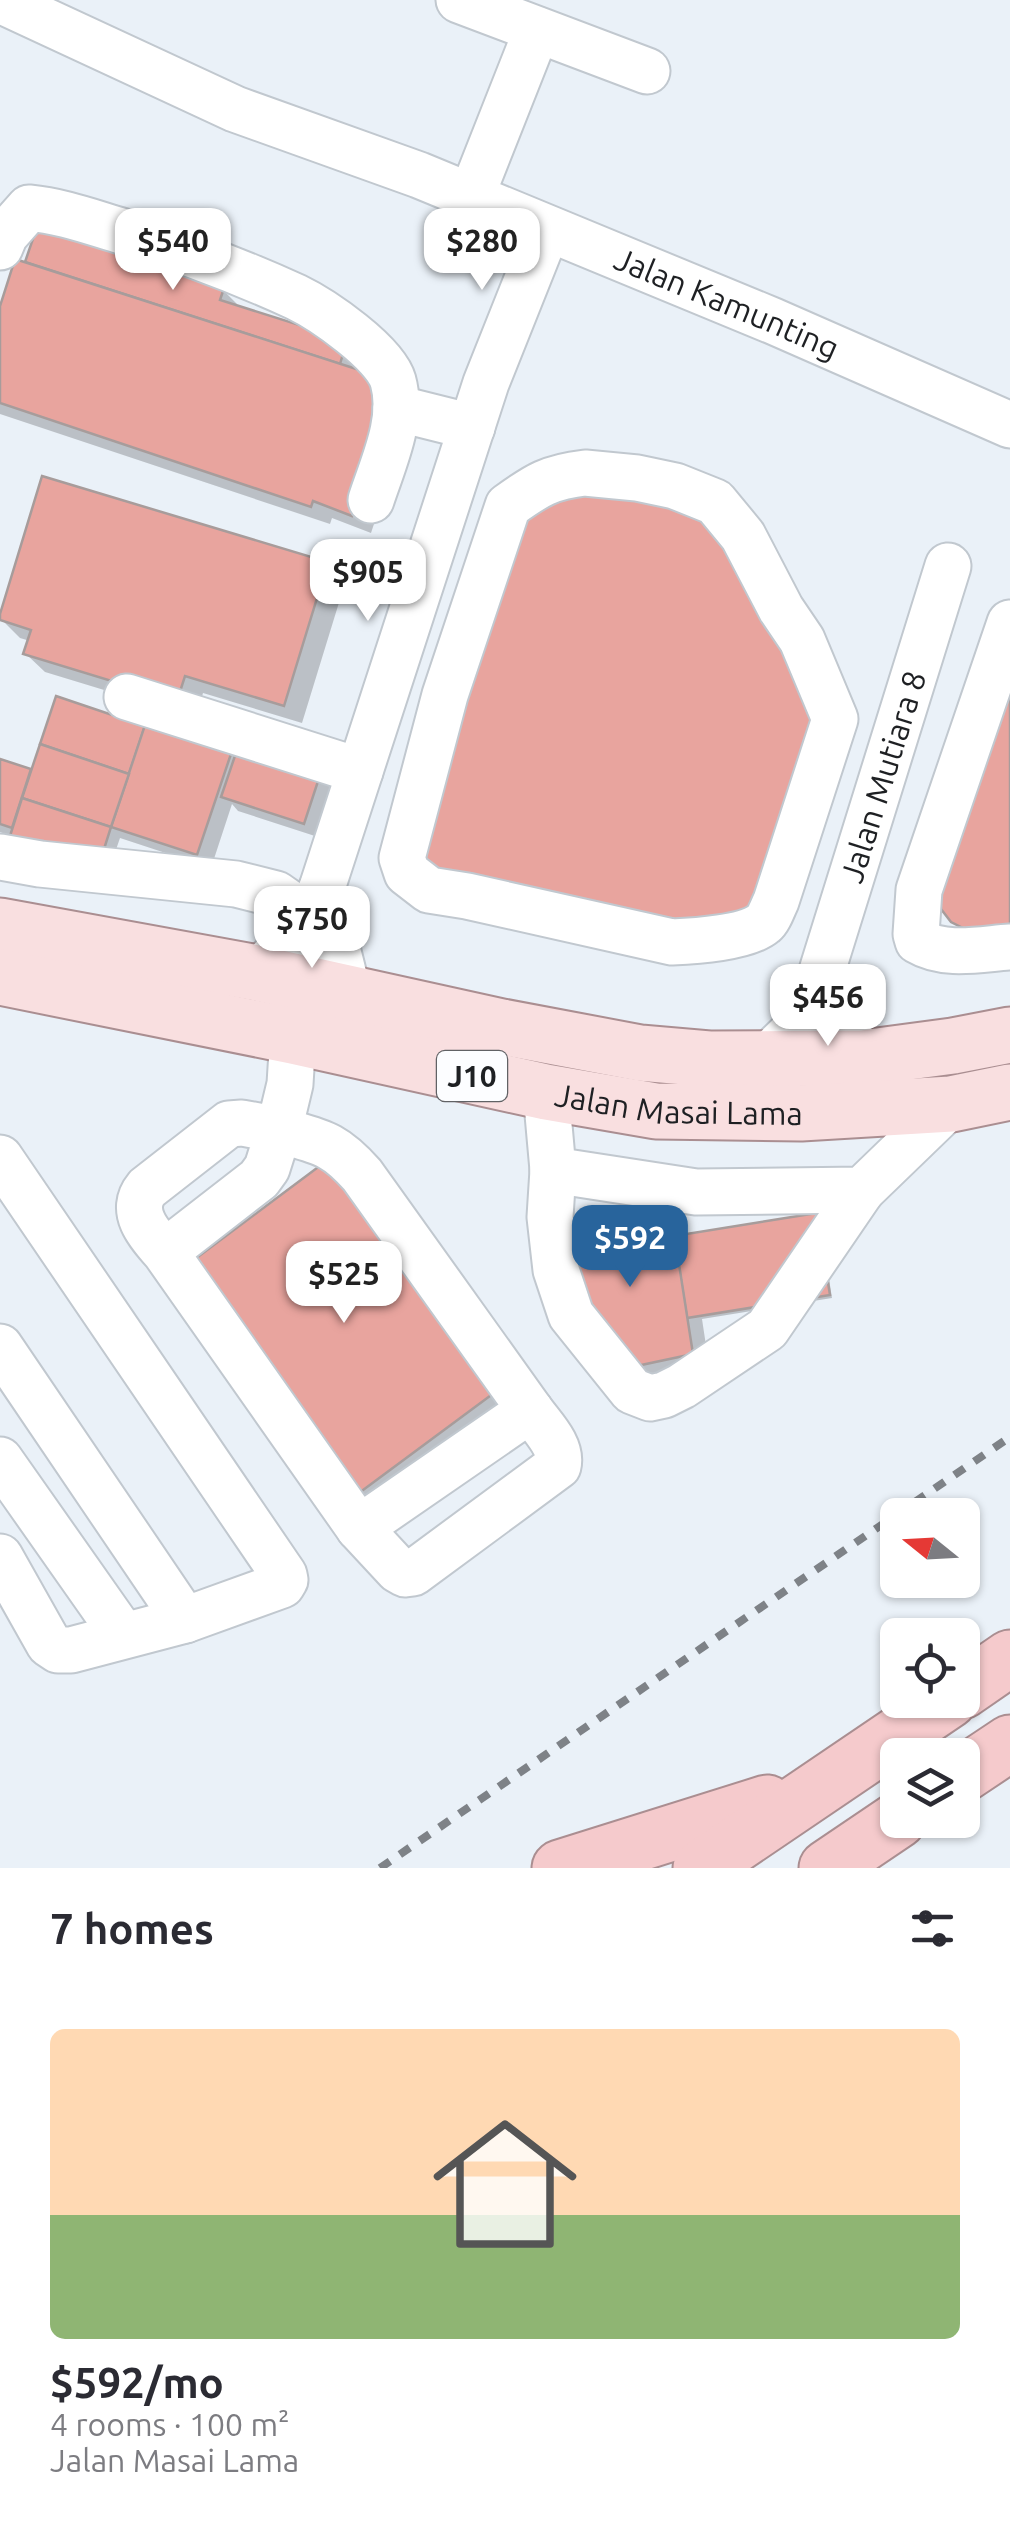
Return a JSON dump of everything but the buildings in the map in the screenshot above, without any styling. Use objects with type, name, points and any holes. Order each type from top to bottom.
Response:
[{"type":"highway","points":[[980,1679],[1010,1658]]},
{"type":"highway","points":[[701,1868],[923,1718]]},
{"type":"highway","points":[[980,1763],[1010,1742]]},
{"type":"highway","points":[[560,1868],[824,1785]]},
{"type":"highway","points":[[827,1868],[880,1832]]},
{"type":"main road","name":"Jalan Masai Lama","points":[[0,926],[257,973],[640,1053],[709,1059],[863,1058],[1010,1035]]},
{"type":"main road","name":"Jalan Masai Lama","points":[[0,976],[546,1092],[656,1111],[802,1113],[951,1104],[1010,1092]]},
{"type":"street","name":"Jalan Kamunting","points":[[0,0],[235,109],[419,176],[773,321],[1010,425]]},
{"type":"street","points":[[459,0],[646,71]]},
{"type":"street","points":[[470,198],[537,30]]},
{"type":"street","points":[[0,247],[29,208],[54,210],[185,252],[300,298],[346,329],[375,353],[393,380],[396,408],[371,500]]},
{"type":"street","points":[[257,973],[294,937],[315,902],[486,383],[548,230]]},
{"type":"street","points":[[396,408],[472,427]]},
{"type":"street","points":[[585,473],[675,486],[715,502],[743,536],[802,640],[835,719],[776,901],[764,923],[720,938],[672,942],[430,890],[407,873],[402,858],[443,702],[508,506],[558,476],[585,473]]},
{"type":"street","name":"Jalan Mutiara 8","points":[[764,1060],[797,1028],[818,984],[948,566]]},
{"type":"street","points":[[1010,624],[919,890],[916,934],[918,941],[934,949],[1010,947]]},
{"type":"street","points":[[385,695],[443,702]]},
{"type":"street","points":[[128,697],[360,771]]},
{"type":"street","points":[[0,856],[40,864],[236,884],[315,902]]},
{"type":"street","points":[[852,872],[919,890]]},
{"type":"street","points":[[315,902],[348,992]]},
{"type":"street","points":[[818,984],[863,1058]]},
{"type":"street","points":[[164,1252],[259,1180],[267,1168],[290,1084],[293,1036]]},
{"type":"street","points":[[546,1092],[553,1170],[550,1217],[556,1270],[571,1315],[632,1391],[650,1398],[682,1386],[767,1329],[862,1190],[951,1104]]},
{"type":"street","points":[[229,1124],[280,1130],[328,1144],[362,1175],[561,1458],[558,1466],[413,1573],[398,1570],[359,1528],[150,1236],[138,1212],[138,1203],[147,1188],[229,1124]]},
{"type":"street","points":[[0,1158],[285,1580],[282,1585],[185,1620],[58,1650],[49,1644],[0,1556]]},
{"type":"street","points":[[553,1170],[696,1192],[862,1190]]},
{"type":"street","points":[[0,1347],[185,1620]]},
{"type":"street","points":[[359,1528],[530,1410]]},
{"type":"street","points":[[0,1460],[123,1635]]},
{"type":"railway","points":[[380,1868],[1010,1437]]}]
